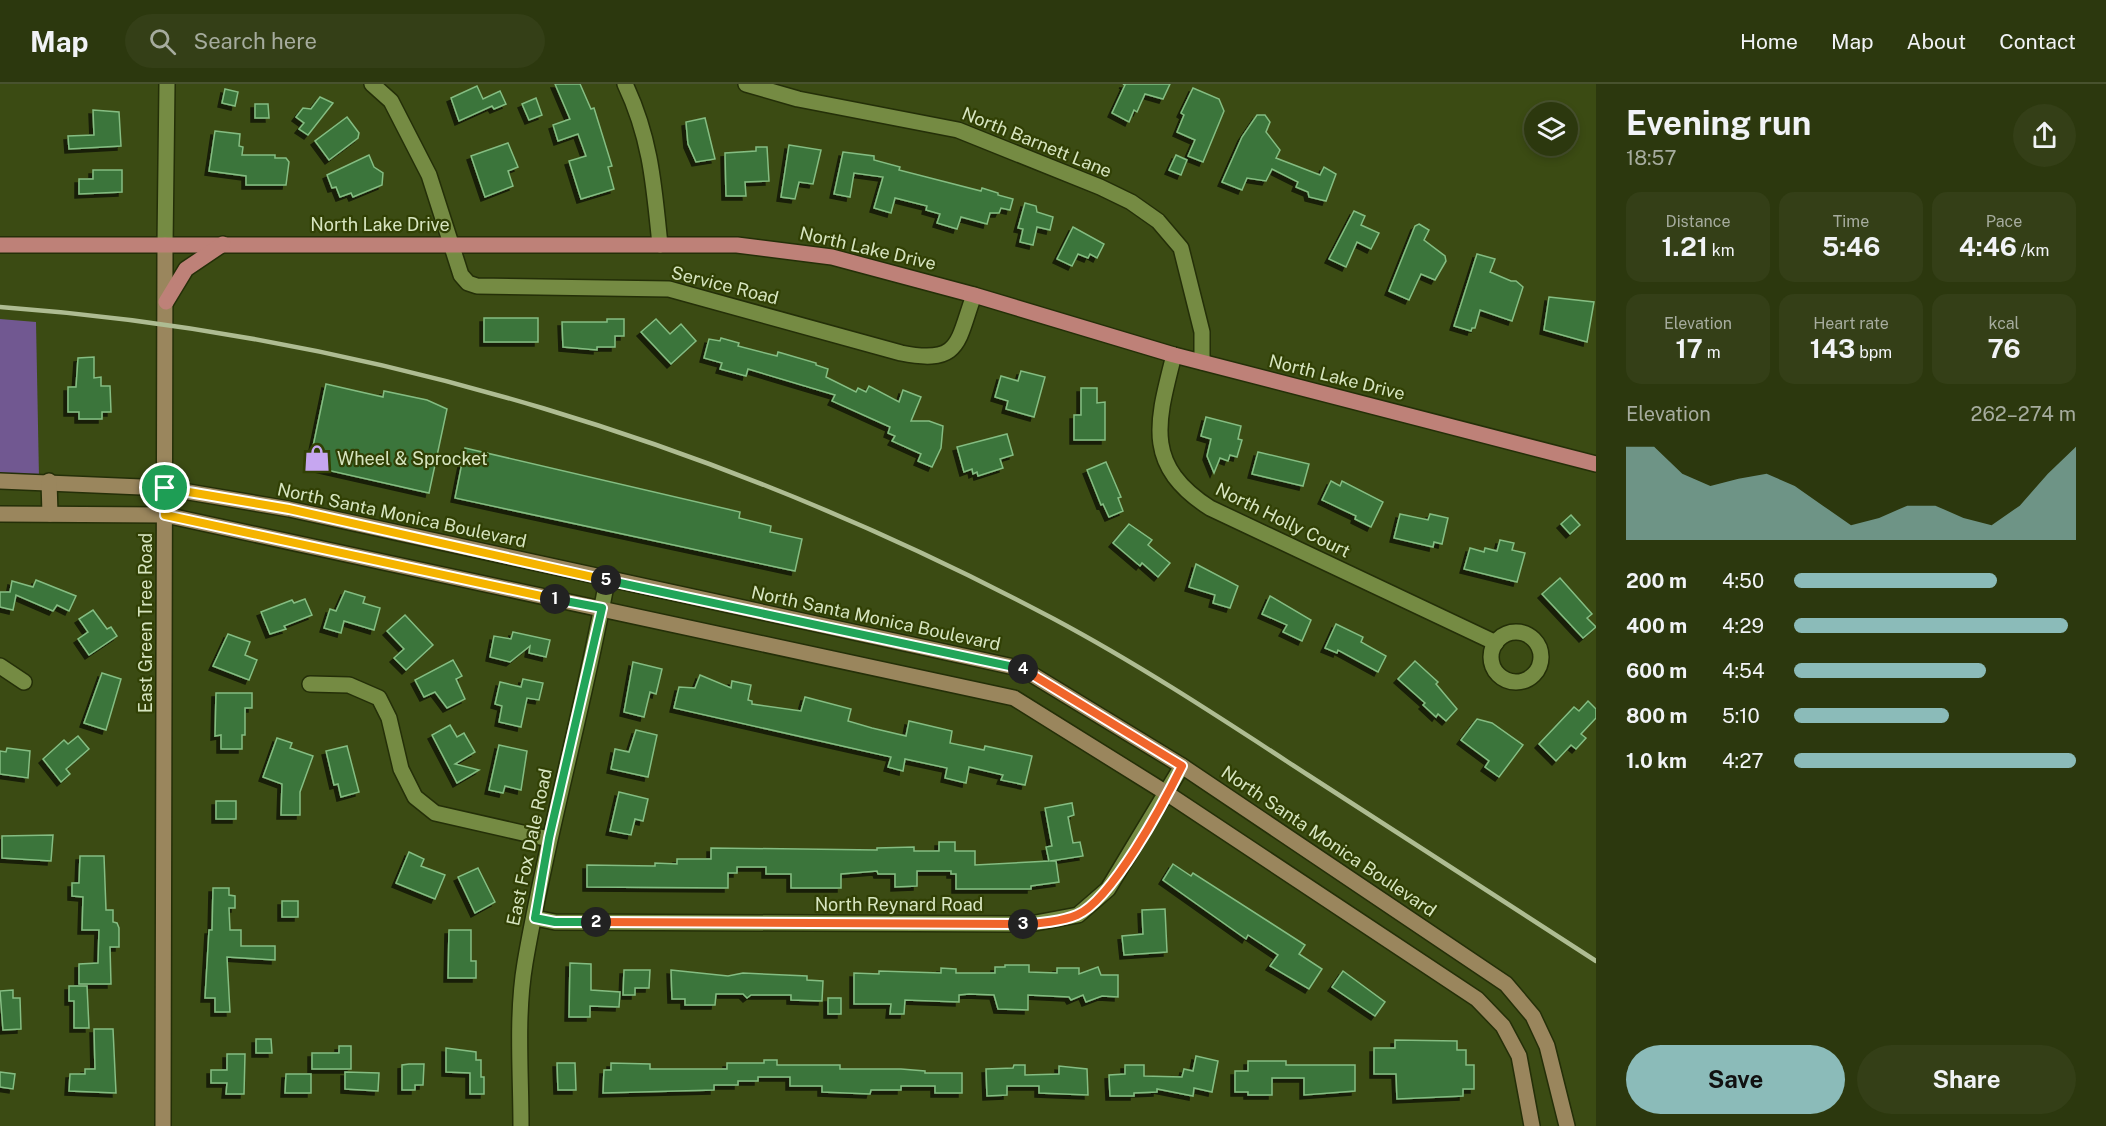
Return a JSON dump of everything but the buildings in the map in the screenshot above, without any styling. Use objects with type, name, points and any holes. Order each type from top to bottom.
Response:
[{"type":"main road","points":[[166,302],[186,269],[223,244]]},
{"type":"main road","name":"North Lake Drive","points":[[0,245],[737,245],[813,252],[974,295],[1174,355],[1596,464]]},
{"type":"street","name":"East Green Tree Road","points":[[164,1126],[167,84]]},
{"type":"street","name":"Service Road","points":[[372,84],[391,101],[429,175],[449,244],[463,280],[477,286],[669,289],[915,356],[936,356],[951,350],[956,345],[974,295]]},
{"type":"street","points":[[625,84],[641,117],[653,170],[660,245]]},
{"type":"street","name":"North Barnett Lane","points":[[746,84],[798,99],[958,130],[1131,202],[1158,220],[1181,248],[1202,332],[1202,362]]},
{"type":"street","name":"North Holly Court","points":[[1174,355],[1160,416],[1162,451],[1170,473],[1194,498],[1210,508],[1496,643]]},
{"type":"street","name":"North Santa Monica Boulevard","points":[[0,481],[49,481],[165,488],[289,509],[1023,669],[1182,766],[1506,984],[1533,1016],[1547,1046],[1567,1126]]},
{"type":"street","points":[[49,481],[50,514]]},
{"type":"street","points":[[0,514],[165,515],[1014,698],[1168,794],[1477,999],[1503,1026],[1519,1056],[1532,1126]]},
{"type":"street","name":"East Fox Dale Road","points":[[521,1126],[520,1015],[525,963],[549,838],[607,580]]},
{"type":"street","points":[[0,666],[24,681]]},
{"type":"street","points":[[310,684],[349,685],[379,698],[389,718],[401,769],[415,797],[435,813],[549,838]]},
{"type":"street","name":"North Reynard Road","points":[[535,918],[555,922],[1030,924],[1078,915],[1108,890],[1168,794],[1182,766]]},
{"type":"shaded area","points":[[0,319],[36,322],[39,478],[0,477]]},
{"type":"railway","points":[[0,307],[138,321],[275,343],[410,372],[543,408],[675,451],[804,501],[930,557],[1054,619],[1119,656],[1214,714],[1596,961]]},
{"type":"place","name":"Wheel & Sprocket","points":[[317,458]]},
{"type":"route","points":[[165,488],[289,509],[1023,669],[1182,766],[1168,794],[1108,890],[1078,915],[1030,924],[555,922],[535,918],[549,838],[602,608],[165,515],[165,488]]}]
